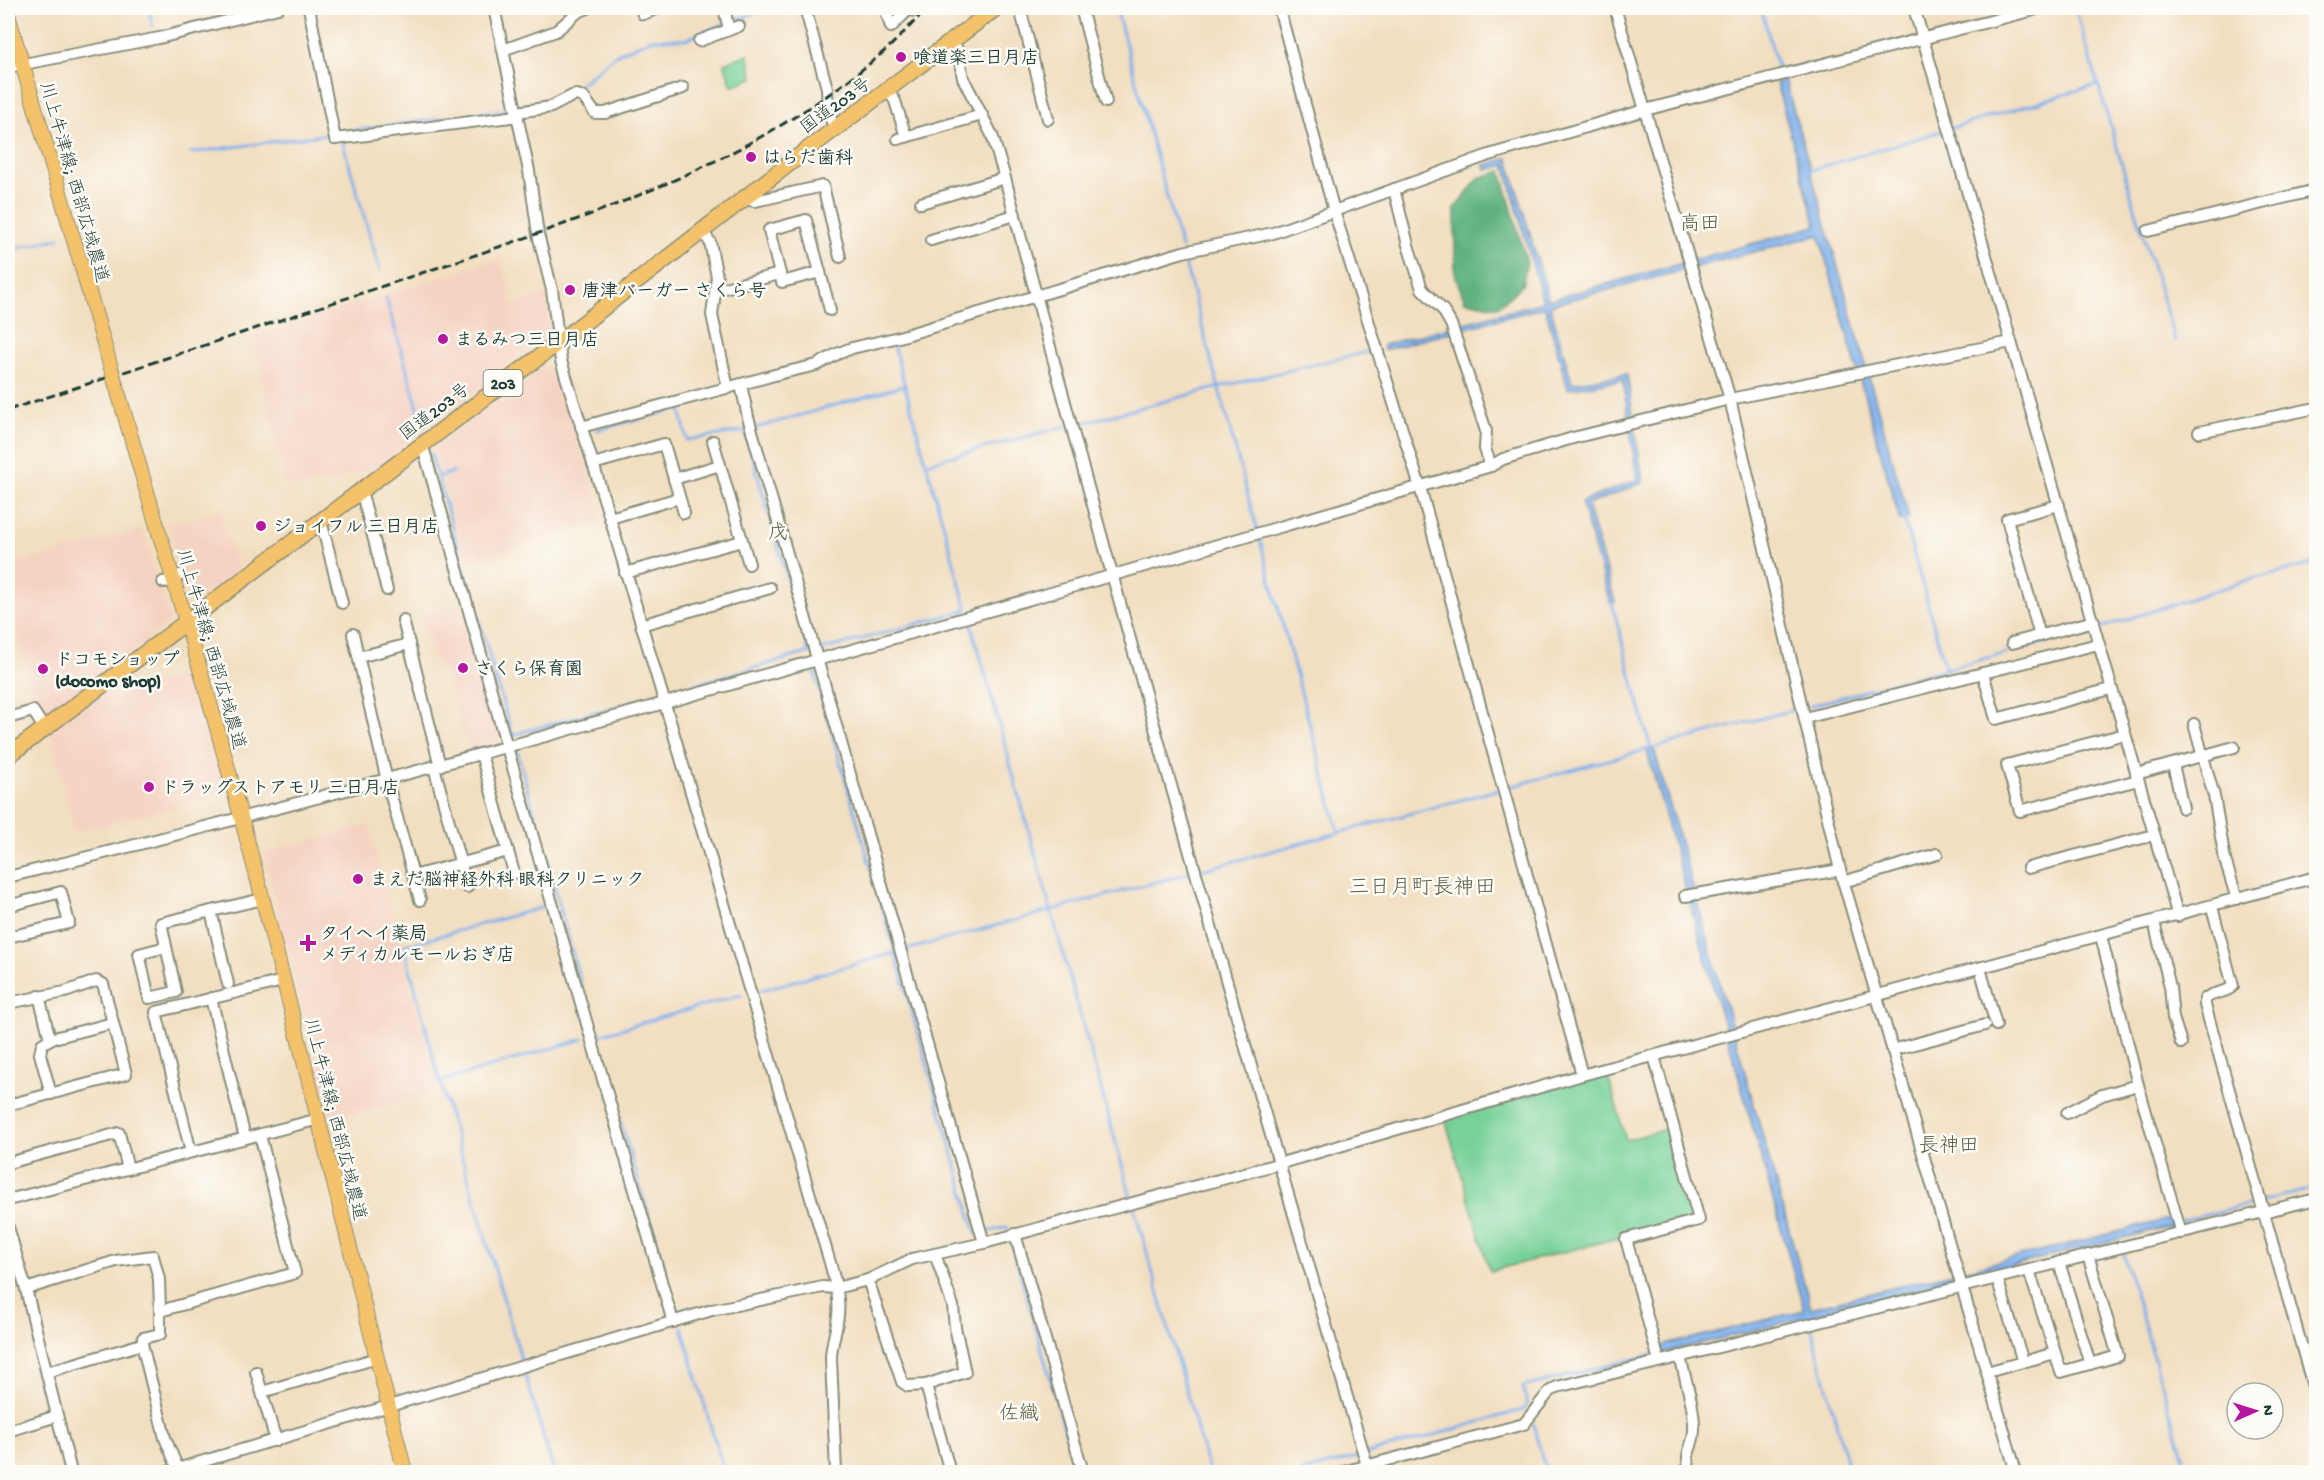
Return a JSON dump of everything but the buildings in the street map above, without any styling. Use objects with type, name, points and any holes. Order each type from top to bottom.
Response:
[{"type":"highway","name":"国道203号","points":[[8,756],[559,342],[996,8]]},
{"type":"main road","name":"川上牛津線; 西部広域農道","points":[[8,15],[215,719],[319,1119],[405,1473]]},
{"type":"street","points":[[8,67],[159,38],[278,8]]},
{"type":"street","points":[[309,8],[335,139],[517,114],[551,107],[577,95],[584,98],[595,113],[605,113],[682,88]]},
{"type":"street","points":[[494,8],[529,171],[538,234],[552,290],[561,361],[610,518],[836,1288],[838,1317],[831,1347],[836,1473]]},
{"type":"street","points":[[503,50],[556,31],[578,12],[588,8]]},
{"type":"street","points":[[641,8],[643,14],[659,8]]},
{"type":"street","points":[[805,8],[827,88],[828,111],[835,130]]},
{"type":"street","points":[[885,8],[891,27],[910,8],[914,11]]},
{"type":"street","points":[[1020,8],[1048,119]]},
{"type":"street","points":[[1081,8],[1106,102]]},
{"type":"street","points":[[1279,8],[1334,211],[1420,487],[1582,1075]]},
{"type":"street","points":[[1615,8],[1730,399],[1843,882],[2016,1473]]},
{"type":"street","points":[[1914,8],[2178,916]]},
{"type":"street","points":[[581,427],[782,373],[817,366],[852,348],[899,337],[1183,252],[1273,233],[1489,155],[1645,110],[2041,8]]},
{"type":"street","points":[[699,41],[730,21]]},
{"type":"street","points":[[952,40],[958,51],[963,78],[992,135],[1005,177],[1035,296],[1278,1164],[1368,1469]]},
{"type":"street","points":[[888,91],[895,101],[902,138],[982,115]]},
{"type":"street","points":[[921,203],[1005,177]]},
{"type":"street","points":[[744,199],[755,201],[823,186],[840,257]]},
{"type":"street","points":[[1394,189],[1422,289],[1443,310],[1452,329],[1485,431],[1485,449],[1491,466]]},
{"type":"street","points":[[2148,231],[2316,190]]},
{"type":"street","points":[[931,240],[1015,215]]},
{"type":"street","points":[[820,272],[782,282],[769,230],[806,220],[820,272],[830,310]]},
{"type":"street","points":[[702,231],[710,242],[717,277],[712,315],[728,388]]},
{"type":"street","points":[[716,290],[780,274]]},
{"type":"street","points":[[8,877],[242,819],[437,767],[1420,487],[1491,466],[1503,459],[1626,424],[1730,399],[2012,342]]},
{"type":"street","points":[[741,385],[748,417],[984,1243]]},
{"type":"street","points":[[2199,432],[2316,408]]},
{"type":"street","points":[[713,441],[749,564]]},
{"type":"street","points":[[422,443],[672,1322]]},
{"type":"street","points":[[593,464],[664,444],[684,513]]},
{"type":"street","points":[[674,479],[720,465]]},
{"type":"street","points":[[362,490],[387,590]]},
{"type":"street","points":[[610,518],[679,498]]},
{"type":"street","points":[[2040,636],[2007,519],[2059,505]]},
{"type":"street","points":[[321,520],[342,603]]},
{"type":"street","points":[[625,573],[742,540]]},
{"type":"street","points":[[641,624],[770,588]]},
{"type":"street","points":[[403,620],[467,887]]},
{"type":"street","points":[[2012,643],[2094,621]]},
{"type":"street","points":[[353,634],[420,900]]},
{"type":"street","points":[[359,657],[409,644]]},
{"type":"street","points":[[1805,718],[2098,644]]},
{"type":"street","points":[[1983,673],[1996,719],[2111,689]]},
{"type":"street","points":[[8,718],[33,711],[44,728]]},
{"type":"street","points":[[2194,724],[2214,796],[2225,860],[2237,899]]},
{"type":"street","points":[[2125,734],[2007,765],[2019,811],[2234,747]]},
{"type":"street","points":[[481,754],[514,873]]},
{"type":"street","points":[[2173,764],[2183,808]]},
{"type":"street","points":[[2028,868],[2154,835]]},
{"type":"street","points":[[413,876],[508,850]]},
{"type":"street","points":[[1843,882],[1937,854]]},
{"type":"street","points":[[1685,896],[1840,870]]},
{"type":"street","points":[[26,1289],[116,1261],[153,1256],[159,1279],[160,1334],[143,1338],[142,1344],[173,1471],[712,1310],[812,1289],[836,1288],[868,1280],[912,1259],[984,1243],[1278,1164],[1582,1075],[2212,907],[2316,877]]},
{"type":"street","points":[[8,906],[61,892],[69,923],[8,937]]},
{"type":"street","points":[[166,947],[139,954],[149,998],[176,992],[161,923],[262,899]]},
{"type":"street","points":[[2212,907],[2233,986],[2230,990],[2209,996],[2205,999],[2205,1005],[2316,1397]]},
{"type":"street","points":[[211,911],[228,984]]},
{"type":"street","points":[[2154,922],[2170,987],[2173,1018],[2181,1043]]},
{"type":"street","points":[[2101,936],[2138,1085],[2181,1233]]},
{"type":"street","points":[[1892,1050],[1990,1025],[1980,968]]},
{"type":"street","points":[[8,1003],[65,992],[96,981],[104,984],[126,1074],[8,1105]]},
{"type":"street","points":[[190,1152],[156,1012],[283,981]]},
{"type":"street","points":[[39,996],[50,1039]]},
{"type":"street","points":[[211,998],[245,1138]]},
{"type":"street","points":[[51,1094],[40,1048],[45,1041],[113,1023]]},
{"type":"street","points":[[1654,1056],[1699,1220],[1626,1239],[1659,1361]]},
{"type":"street","points":[[2067,1113],[2102,1095],[2138,1085]]},
{"type":"street","points":[[8,1200],[319,1119]]},
{"type":"street","points":[[8,1163],[118,1133],[128,1168]]},
{"type":"street","points":[[160,1311],[295,1273],[260,1135]]},
{"type":"street","points":[[1343,1473],[1368,1469],[1524,1424],[1549,1392],[1557,1387],[1816,1323],[1961,1283],[1997,1278],[2316,1199]]},
{"type":"street","points":[[8,1227],[26,1289],[71,1473]]},
{"type":"street","points":[[1015,1234],[1083,1473]]},
{"type":"street","points":[[868,1280],[902,1382],[908,1386],[926,1385],[965,1372],[953,1306],[935,1254]]},
{"type":"street","points":[[2029,1270],[2061,1372],[2118,1356],[2088,1255]]},
{"type":"street","points":[[2059,1262],[2090,1364]]},
{"type":"street","points":[[1997,1278],[2023,1362]]},
{"type":"street","points":[[46,1372],[142,1344]]},
{"type":"street","points":[[1987,1372],[2055,1353]]},
{"type":"street","points":[[1680,1356],[1691,1405],[1694,1432],[1686,1457],[1690,1473]]},
{"type":"street","points":[[262,1392],[377,1358]]},
{"type":"street","points":[[256,1372],[276,1441]]},
{"type":"street","points":[[926,1385],[950,1473]]},
{"type":"street","points":[[8,1431],[57,1416]]},
{"type":"shaded area","points":[[501,258],[512,304],[546,296],[551,332],[375,469],[287,490],[260,370],[255,335]]},
{"type":"shaded area","points":[[544,366],[556,367],[603,520],[467,562],[434,448]]},
{"type":"shaded area","points":[[220,510],[239,571],[202,598],[188,596],[168,525]]},
{"type":"shaded area","points":[[142,529],[170,621],[59,709],[39,714],[8,597],[8,566]]},
{"type":"shaded area","points":[[462,604],[500,743],[468,752],[445,669],[438,670],[422,615]]},
{"type":"shaded area","points":[[194,672],[228,794],[75,832],[50,732],[89,701]]},
{"type":"shaded area","points":[[369,825],[438,1092],[331,1120],[263,853]]},
{"type":"green space","points":[[748,54],[753,78],[732,86],[724,63]]},
{"type":"green space","points":[[1501,171],[1527,263],[1522,285],[1498,307],[1465,301],[1455,275],[1455,208],[1479,178]]},
{"type":"green space","points":[[1607,1073],[1626,1140],[1671,1128],[1696,1218],[1490,1271],[1445,1119]]},
{"type":"water","points":[[1785,80],[1909,518],[1900,521],[1819,235],[1550,305],[1572,383],[1627,374],[1643,483],[1587,505],[1615,602],[1610,603],[1581,502],[1637,480],[1623,380],[1568,389],[1545,307],[1384,350],[1383,345],[1543,302],[1505,165],[1486,170],[1485,165],[1508,158],[1549,300],[1816,226],[1776,82]]},
{"type":"water","points":[[1654,749],[1811,1308],[2173,1218],[2175,1225],[1663,1353],[1661,1346],[1804,1310],[1647,751]]},
{"type":"waterway","points":[[148,8],[153,26]]},
{"type":"waterway","points":[[572,91],[617,54],[652,39],[686,39],[767,8]]},
{"type":"waterway","points":[[1116,8],[1181,248]]},
{"type":"waterway","points":[[1761,8],[1778,69]]},
{"type":"waterway","points":[[2075,8],[2175,341]]},
{"type":"waterway","points":[[1808,171],[2096,85]]},
{"type":"waterway","points":[[190,153],[510,109]]},
{"type":"waterway","points":[[342,140],[380,271]]},
{"type":"waterway","points":[[8,251],[59,238]]},
{"type":"waterway","points":[[1183,256],[1257,529]]},
{"type":"waterway","points":[[386,298],[423,425]]},
{"type":"waterway","points":[[818,651],[967,610],[894,347]]},
{"type":"waterway","points":[[1075,425],[1219,387],[1371,351]]},
{"type":"waterway","points":[[756,428],[905,385]]},
{"type":"waterway","points":[[597,430],[680,408],[687,440],[744,431]]},
{"type":"waterway","points":[[927,463],[1067,426]]},
{"type":"waterway","points":[[745,431],[809,653]]},
{"type":"waterway","points":[[431,454],[514,741]]},
{"type":"waterway","points":[[438,477],[453,472]]},
{"type":"waterway","points":[[1903,516],[1946,669]]},
{"type":"waterway","points":[[1259,537],[1339,832]]},
{"type":"waterway","points":[[2100,628],[2245,581],[2316,563]]},
{"type":"waterway","points":[[1611,600],[1652,753]]},
{"type":"waterway","points":[[970,620],[1131,1197]]},
{"type":"waterway","points":[[1809,706],[2091,630]]},
{"type":"waterway","points":[[664,693],[811,652]]},
{"type":"waterway","points":[[813,667],[976,1234]]},
{"type":"waterway","points":[[512,735],[658,695]]},
{"type":"waterway","points":[[1509,787],[1796,709]]},
{"type":"waterway","points":[[516,747],[581,984]]},
{"type":"waterway","points":[[1202,870],[1497,790]]},
{"type":"waterway","points":[[906,950],[1189,873]]},
{"type":"waterway","points":[[522,1362],[440,1082],[404,946],[547,906]]},
{"type":"waterway","points":[[758,991],[895,953]]},
{"type":"waterway","points":[[595,1036],[741,995]]},
{"type":"waterway","points":[[440,1082],[583,1039]]},
{"type":"waterway","points":[[614,1100],[678,1314]]},
{"type":"waterway","points":[[2181,1221],[2316,1188]]},
{"type":"waterway","points":[[1134,1207],[1209,1472]]},
{"type":"waterway","points":[[987,1232],[1007,1227],[1008,1229]]},
{"type":"waterway","points":[[1011,1242],[1077,1472]]},
{"type":"waterway","points":[[2123,1253],[2188,1472]]},
{"type":"waterway","points":[[1808,1315],[1849,1472]]},
{"type":"waterway","points":[[682,1327],[724,1472]]},
{"type":"waterway","points":[[1367,1454],[1522,1410],[1527,1405],[1523,1387],[1655,1354]]},
{"type":"waterway","points":[[525,1374],[554,1472]]},
{"type":"waterway","points":[[1533,1424],[1546,1472]]},
{"type":"waterway","points":[[1302,1472],[1361,1456]]},
{"type":"railway","points":[[8,410],[522,239],[649,191],[711,163],[770,131],[827,95],[887,49],[928,8]]},
{"type":"place","name":"喰道楽三日月店","points":[[901,57]]},
{"type":"place","name":"はらだ歯科","points":[[751,157]]},
{"type":"place","name":"唐津バーガー さくら号","points":[[570,290]]},
{"type":"place","name":"まるみつ三日月店","points":[[443,339]]},
{"type":"place","name":"ジョイフル 三日月店","points":[[261,526]]},
{"type":"place","name":"さくら保育園","points":[[463,668]]},
{"type":"place","name":"ドコモショップ (docomo shop)","points":[[43,669]]},
{"type":"place","name":"ドラッグストアモリ 三日月店","points":[[149,787]]},
{"type":"place","name":"まえだ脳神経外科 眼科クリニック","points":[[358,879]]},
{"type":"place","name":"タイヘイ薬局 メディカルモールおぎ店","points":[[308,943]]},
{"type":"district","name":"高田","points":[[1700,222]]},
{"type":"district","name":"戊","points":[[778,531]]},
{"type":"district","name":"三日月町長神田","points":[[1422,886]]},
{"type":"district","name":"長神田","points":[[1949,1144]]},
{"type":"district","name":"佐織","points":[[1019,1412]]}]
